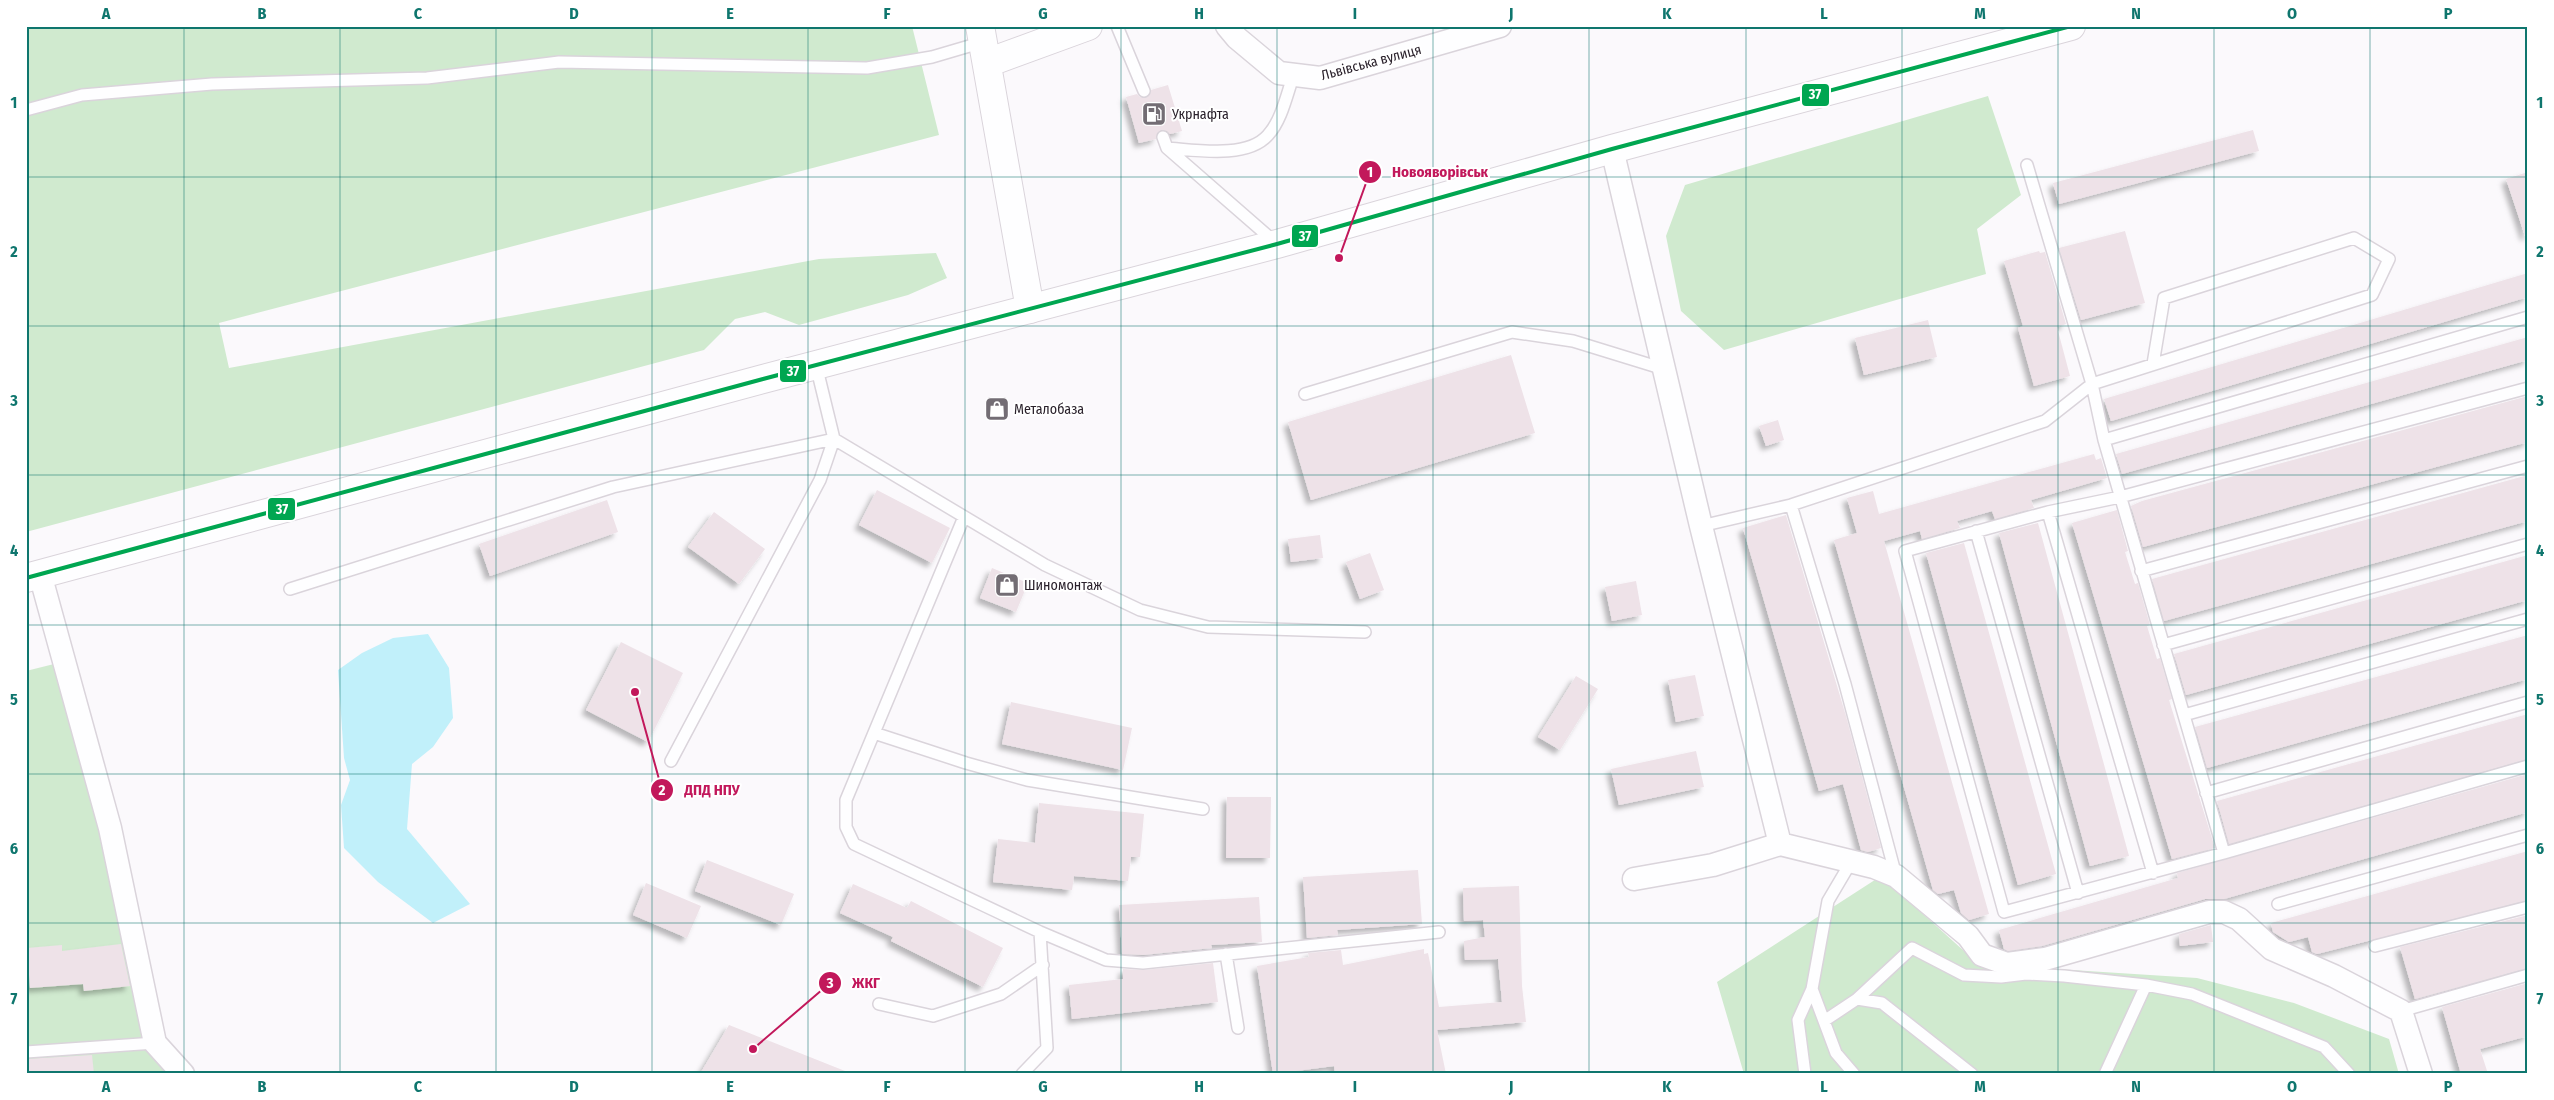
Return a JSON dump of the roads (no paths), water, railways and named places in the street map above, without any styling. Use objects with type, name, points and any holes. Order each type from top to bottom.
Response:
[{"type":"main road","points":[[1030,309],[984,44],[1088,26]]},
{"type":"main road","points":[[33,576],[816,365],[1277,244],[1612,150],[2071,26]]},
{"type":"street","name":"Львівська вулиця","points":[[1228,26],[1237,38],[1279,73],[1320,78],[1500,26]]},
{"type":"street","points":[[1612,150],[1701,526],[1780,844]]},
{"type":"street","points":[[33,576],[110,828],[155,1043],[184,1074]]},
{"type":"street","points":[[1634,879],[1714,866],[1780,844],[1874,867],[1896,876],[1968,936],[1982,955],[2007,964],[2045,959],[2208,912],[2224,912],[2239,919],[2272,950],[2334,976],[2401,1011],[2421,1074]]},
{"type":"lane","points":[[1117,26],[1144,92]]},
{"type":"lane","points":[[26,110],[82,95],[202,84],[427,78],[559,62],[867,68],[932,57],[984,44]]},
{"type":"lane","points":[[1167,148],[1216,152],[1246,148],[1268,136],[1280,115],[1294,74]]},
{"type":"lane","points":[[1162,137],[1167,148],[1277,244]]},
{"type":"lane","points":[[2027,166],[2092,384],[2104,440],[2120,497],[2224,853]]},
{"type":"lane","points":[[1701,526],[1791,505],[2044,421],[2092,384],[2372,295],[2389,259],[2354,238],[2164,298],[2153,364]]},
{"type":"lane","points":[[2104,440],[2528,317]]},
{"type":"lane","points":[[1306,394],[1512,332],[1573,341],[1664,369]]},
{"type":"lane","points":[[671,761],[820,480],[834,439],[816,365]]},
{"type":"lane","points":[[2528,388],[2120,497],[2048,512],[1905,551],[2004,912],[2153,873],[2528,766]]},
{"type":"lane","points":[[290,589],[612,487],[834,439],[1045,565],[1140,610],[1208,627],[1365,632]]},
{"type":"lane","points":[[2142,571],[2528,466]]},
{"type":"lane","points":[[1791,505],[1845,684],[1896,876]]},
{"type":"lane","points":[[2048,512],[2153,873]]},
{"type":"lane","points":[[964,517],[846,800],[846,827],[854,844],[1040,932],[1106,960],[1142,963],[1439,932]]},
{"type":"lane","points":[[1976,531],[2078,892]]},
{"type":"lane","points":[[2163,645],[2528,544]]},
{"type":"lane","points":[[2184,715],[2528,619]]},
{"type":"lane","points":[[2206,793],[2528,702]]},
{"type":"lane","points":[[874,733],[966,763],[1027,780],[1202,809]]},
{"type":"lane","points":[[2278,904],[2528,835]]},
{"type":"lane","points":[[1804,1074],[1798,1020],[1812,989],[1828,901],[1851,862]]},
{"type":"lane","points":[[2375,946],[2528,907]]},
{"type":"lane","points":[[1022,1074],[1048,1048],[1040,932]]},
{"type":"lane","points":[[1824,1021],[1857,998],[1912,948],[1964,975],[2001,977],[2026,974],[2146,985],[2192,994],[2324,1047],[2349,1074]]},
{"type":"lane","points":[[1226,954],[1238,1028]]},
{"type":"lane","points":[[879,1004],[934,1016],[1001,994],[1043,966]]},
{"type":"lane","points":[[2401,1011],[2528,975]]},
{"type":"lane","points":[[2105,1074],[2146,985]]},
{"type":"lane","points":[[1812,989],[1836,1053],[1854,1074]]},
{"type":"lane","points":[[1857,998],[1882,1003],[1972,1074]]},
{"type":"lane","points":[[26,1052],[155,1043]]},
{"type":"water","points":[[428,634],[449,668],[453,718],[433,747],[412,764],[407,829],[470,904],[433,923],[378,882],[344,848],[341,805],[350,780],[344,758],[338,670],[362,653],[393,638]]},
{"type":"place","name":"Укрнафта","points":[[1154,114]]},
{"type":"place","name":"Новояворівськ","points":[[1339,258]]},
{"type":"place","name":"Металобаза","points":[[997,409]]},
{"type":"place","name":"Шиномонтаж","points":[[1007,585]]},
{"type":"place","name":"ДПД НПУ","points":[[635,692]]},
{"type":"place","name":"ЖКГ","points":[[753,1049]]}]
